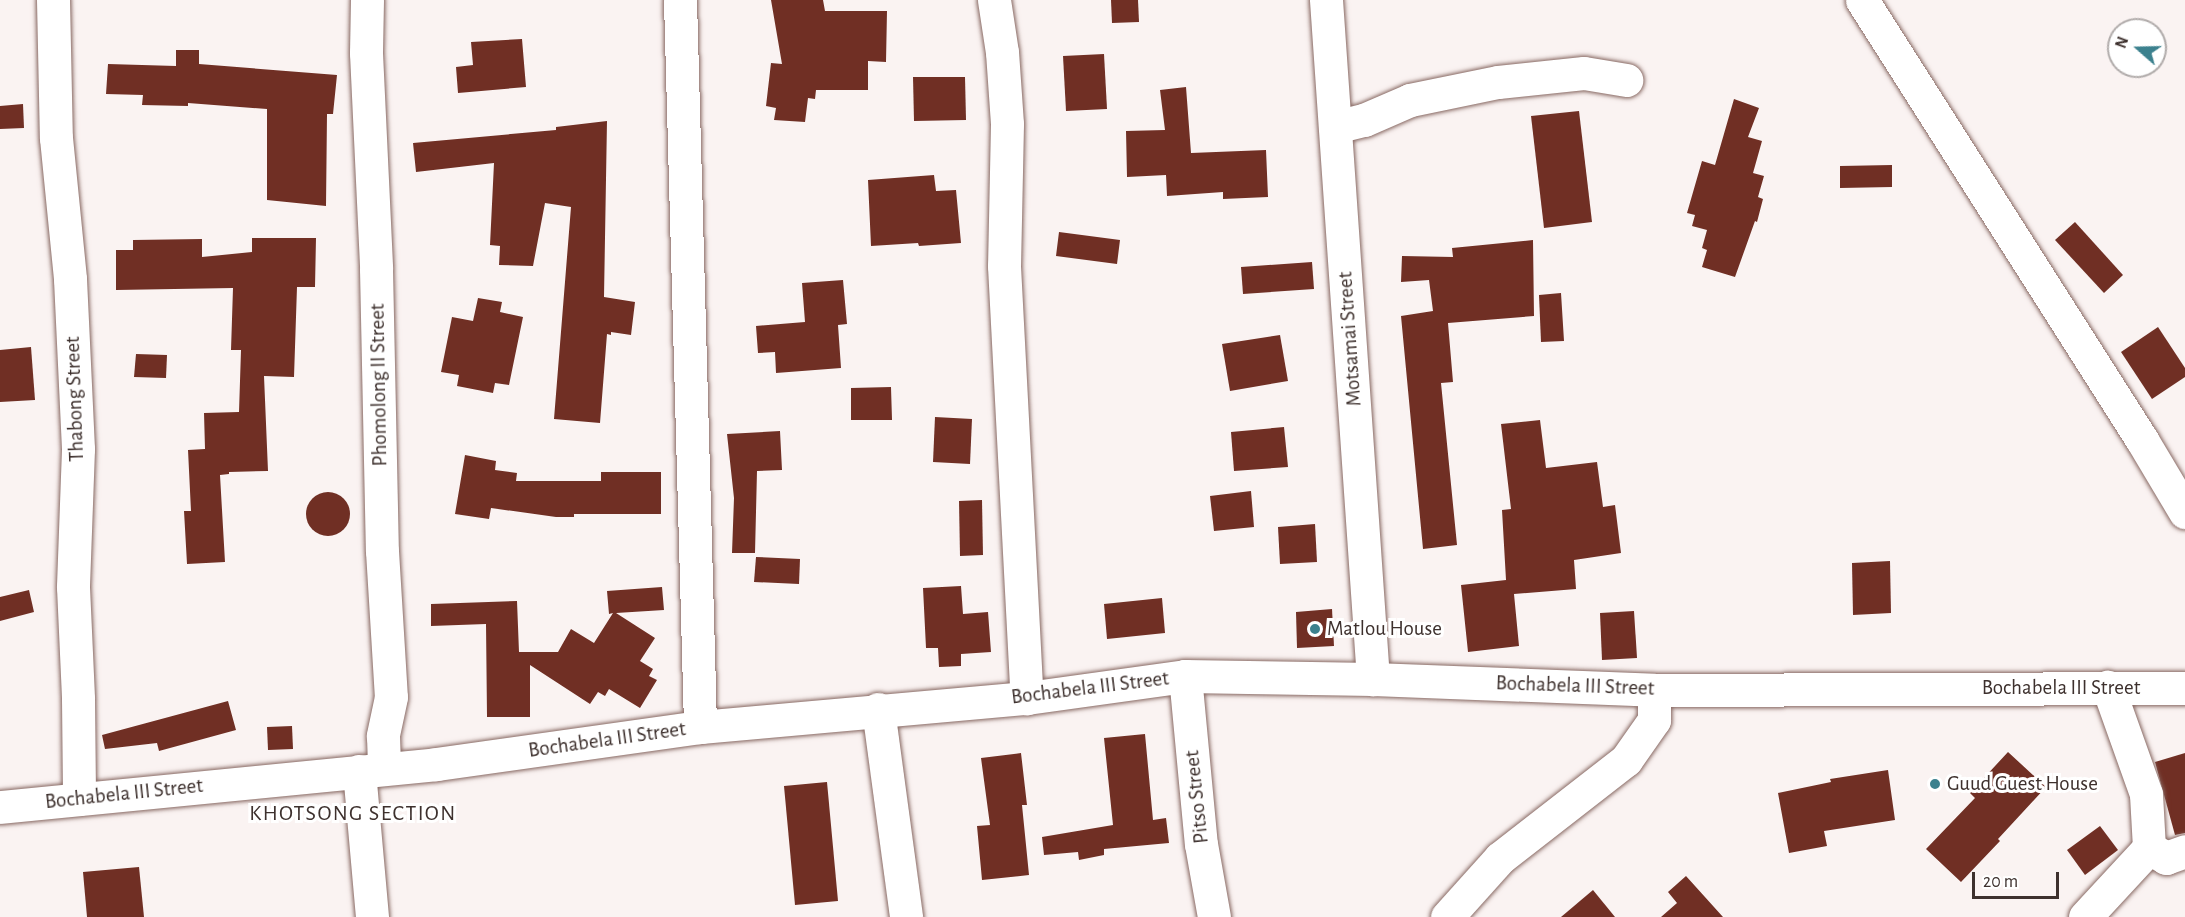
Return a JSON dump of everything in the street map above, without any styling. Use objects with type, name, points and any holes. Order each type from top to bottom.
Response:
[{"type":"street","name":"Thabong Street","points":[[53,0],[56,138],[70,279],[78,449],[73,587],[78,699],[79,799]]},
{"type":"street","name":"Phomolong II Street","points":[[367,0],[366,53],[376,269],[382,551],[391,697],[372,769],[372,917]]},
{"type":"street","points":[[680,0],[700,727]]},
{"type":"street","points":[[994,0],[1002,52],[1007,124],[1004,266],[1027,698]]},
{"type":"street","name":"Motsamai Street","points":[[1326,0],[1373,679]]},
{"type":"street","points":[[1862,0],[2142,440],[2185,512]]},
{"type":"street","points":[[1335,127],[1364,120],[1410,100],[1498,82],[1584,72],[1626,80]]},
{"type":"street","name":"Bochabela III Street","points":[[0,807],[436,764],[700,727],[878,709],[1027,698],[1185,676],[1373,679],[1654,690],[2185,688]]},
{"type":"street","name":"Pitso Street","points":[[1185,676],[1201,844],[1214,917]]},
{"type":"street","points":[[2085,917],[2149,848],[2146,794],[2108,687]]},
{"type":"street","points":[[1447,917],[1500,858],[1626,760],[1654,720],[1654,690]]},
{"type":"street","points":[[878,709],[906,917]]},
{"type":"street","points":[[2149,848],[2166,858],[2185,851]]},
{"type":"building","points":[[771,0],[823,0],[825,11],[887,11],[886,62],[868,61],[868,90],[816,90],[815,99],[808,98],[805,122],[774,120],[776,108],[766,106],[771,63],[782,64]]},
{"type":"building","points":[[1111,0],[1138,0],[1139,22],[1112,23]]},
{"type":"building","points":[[522,39],[526,87],[458,93],[456,67],[473,65],[471,42]]},
{"type":"building","points":[[176,50],[199,50],[199,64],[337,75],[333,114],[327,114],[326,206],[267,200],[267,109],[188,103],[188,106],[142,105],[143,95],[106,94],[108,64],[176,66]]},
{"type":"building","points":[[1104,54],[1107,109],[1066,111],[1063,56]]},
{"type":"building","points":[[913,77],[965,77],[966,120],[914,121]]},
{"type":"building","points":[[1186,87],[1191,153],[1266,150],[1268,197],[1223,199],[1223,192],[1167,196],[1166,175],[1127,177],[1126,131],[1165,130],[1160,90]]},
{"type":"building","points":[[1734,99],[1759,108],[1748,137],[1762,141],[1753,173],[1764,176],[1758,197],[1763,199],[1757,222],[1755,221],[1735,277],[1702,267],[1707,250],[1702,248],[1707,230],[1692,226],[1695,215],[1687,213],[1702,161],[1715,165]]},
{"type":"building","points":[[23,104],[24,128],[0,129],[0,106]]},
{"type":"building","points":[[1579,111],[1592,222],[1544,228],[1531,116]]},
{"type":"building","points":[[607,121],[604,297],[635,302],[631,335],[611,332],[611,335],[607,334],[600,423],[554,419],[571,207],[545,203],[533,266],[499,265],[500,246],[490,245],[494,163],[416,172],[413,143],[556,130],[556,127]]},
{"type":"building","points":[[1892,165],[1892,187],[1840,188],[1840,166]]},
{"type":"building","points":[[934,175],[936,191],[956,190],[961,243],[871,246],[868,180]]},
{"type":"building","points":[[2075,222],[2123,275],[2104,293],[2055,240]]},
{"type":"building","points":[[1059,232],[1120,240],[1117,264],[1056,256]]},
{"type":"building","points":[[252,238],[316,238],[315,287],[297,287],[294,377],[264,376],[268,471],[229,472],[229,474],[220,475],[225,562],[187,564],[184,511],[191,511],[188,450],[205,449],[204,413],[239,412],[241,350],[231,350],[233,288],[116,290],[116,250],[133,250],[133,240],[202,239],[202,257],[252,252]]},
{"type":"building","points":[[1533,240],[1534,316],[1448,323],[1453,382],[1441,383],[1457,545],[1423,549],[1401,316],[1433,311],[1429,280],[1401,282],[1402,256],[1453,257],[1452,248]]},
{"type":"building","points":[[1312,262],[1314,289],[1243,294],[1241,267]]},
{"type":"building","points":[[843,280],[847,324],[838,325],[841,368],[776,373],[775,352],[758,353],[756,326],[805,322],[802,283]]},
{"type":"building","points":[[1561,293],[1564,341],[1541,342],[1539,295]]},
{"type":"building","points":[[478,298],[502,302],[500,312],[523,317],[509,385],[495,383],[493,393],[457,386],[459,375],[441,372],[452,317],[473,321]]},
{"type":"building","points":[[2158,327],[2185,368],[2185,377],[2152,399],[2121,352]]},
{"type":"building","points":[[1280,335],[1288,381],[1230,391],[1222,344]]},
{"type":"building","points":[[31,347],[35,400],[0,402],[0,350]]},
{"type":"building","points":[[136,354],[167,355],[166,378],[134,377]]},
{"type":"building","points":[[891,387],[892,420],[851,420],[851,388]]},
{"type":"building","points":[[935,417],[972,419],[970,464],[933,462]]},
{"type":"building","points":[[1540,420],[1546,468],[1597,462],[1603,507],[1615,505],[1621,553],[1574,560],[1576,589],[1514,594],[1519,646],[1468,652],[1461,585],[1506,580],[1502,510],[1511,509],[1501,424]]},
{"type":"building","points":[[1284,427],[1288,467],[1234,471],[1231,432]]},
{"type":"building","points":[[780,431],[782,470],[757,471],[755,553],[732,553],[734,498],[727,434]]},
{"type":"building","points":[[465,455],[496,461],[495,470],[517,473],[516,481],[601,481],[601,472],[661,472],[661,514],[574,514],[574,517],[556,517],[491,508],[489,519],[455,514]]},
{"type":"building","points":[[1251,491],[1254,527],[1214,531],[1210,496]]},
{"type":"building","points":[[328,492],[343,499],[350,514],[343,529],[328,536],[313,529],[306,514],[313,499]]},
{"type":"building","points":[[982,500],[983,555],[960,556],[959,501]]},
{"type":"building","points":[[1315,524],[1317,562],[1280,564],[1278,527]]},
{"type":"building","points":[[756,557],[800,559],[799,584],[754,582]]},
{"type":"building","points":[[1890,561],[1891,613],[1853,615],[1852,563]]},
{"type":"building","points":[[961,586],[963,614],[988,612],[991,652],[961,654],[961,666],[939,667],[938,648],[926,648],[923,588]]},
{"type":"building","points":[[662,587],[664,610],[616,613],[655,638],[640,661],[653,669],[649,676],[657,680],[640,708],[609,689],[605,696],[598,692],[590,704],[530,665],[530,717],[487,717],[486,624],[431,626],[431,604],[517,601],[519,652],[558,652],[571,629],[594,643],[613,613],[609,614],[607,591]]},
{"type":"building","points":[[29,590],[34,612],[0,621],[0,597]]},
{"type":"building","points":[[1162,598],[1165,633],[1107,639],[1104,604]]},
{"type":"building","name":"Matlou House","points":[[1332,609],[1334,646],[1297,648],[1296,612]]},
{"type":"building","points":[[1634,611],[1637,658],[1602,660],[1600,613]]},
{"type":"building","points":[[228,701],[236,730],[159,751],[157,743],[105,749],[102,735]]},
{"type":"building","points":[[292,726],[293,749],[268,750],[267,727]]},
{"type":"building","points":[[1145,734],[1153,820],[1166,818],[1169,843],[1104,849],[1104,855],[1079,860],[1078,852],[1044,855],[1042,837],[1113,825],[1104,738]]},
{"type":"building","points":[[2008,752],[2046,787],[1961,882],[1926,849],[1975,798],[1970,793]]},
{"type":"building","points":[[1021,753],[1027,805],[1022,805],[1029,875],[982,880],[977,826],[990,825],[981,758]]},
{"type":"building","points":[[2185,753],[2185,833],[2175,835],[2155,762]]},
{"type":"building","points":[[1888,770],[1895,820],[1824,831],[1827,846],[1789,853],[1778,793],[1831,782],[1830,779]]},
{"type":"building","points":[[827,782],[838,901],[795,905],[784,786]]},
{"type":"building","points":[[2100,826],[2118,850],[2085,875],[2067,850]]},
{"type":"building","points":[[139,867],[144,917],[87,917],[83,872]]},
{"type":"building","points":[[1686,876],[1723,917],[1661,917],[1677,903],[1668,892]]},
{"type":"building","points":[[1593,890],[1615,917],[1561,917]]},
{"type":"place","name":"Matlou House","points":[[1315,629]]},
{"type":"place","name":"Guud Guest House","points":[[1935,784]]},
{"type":"district","name":"KHOTSONG SECTION","points":[[353,814]]}]
